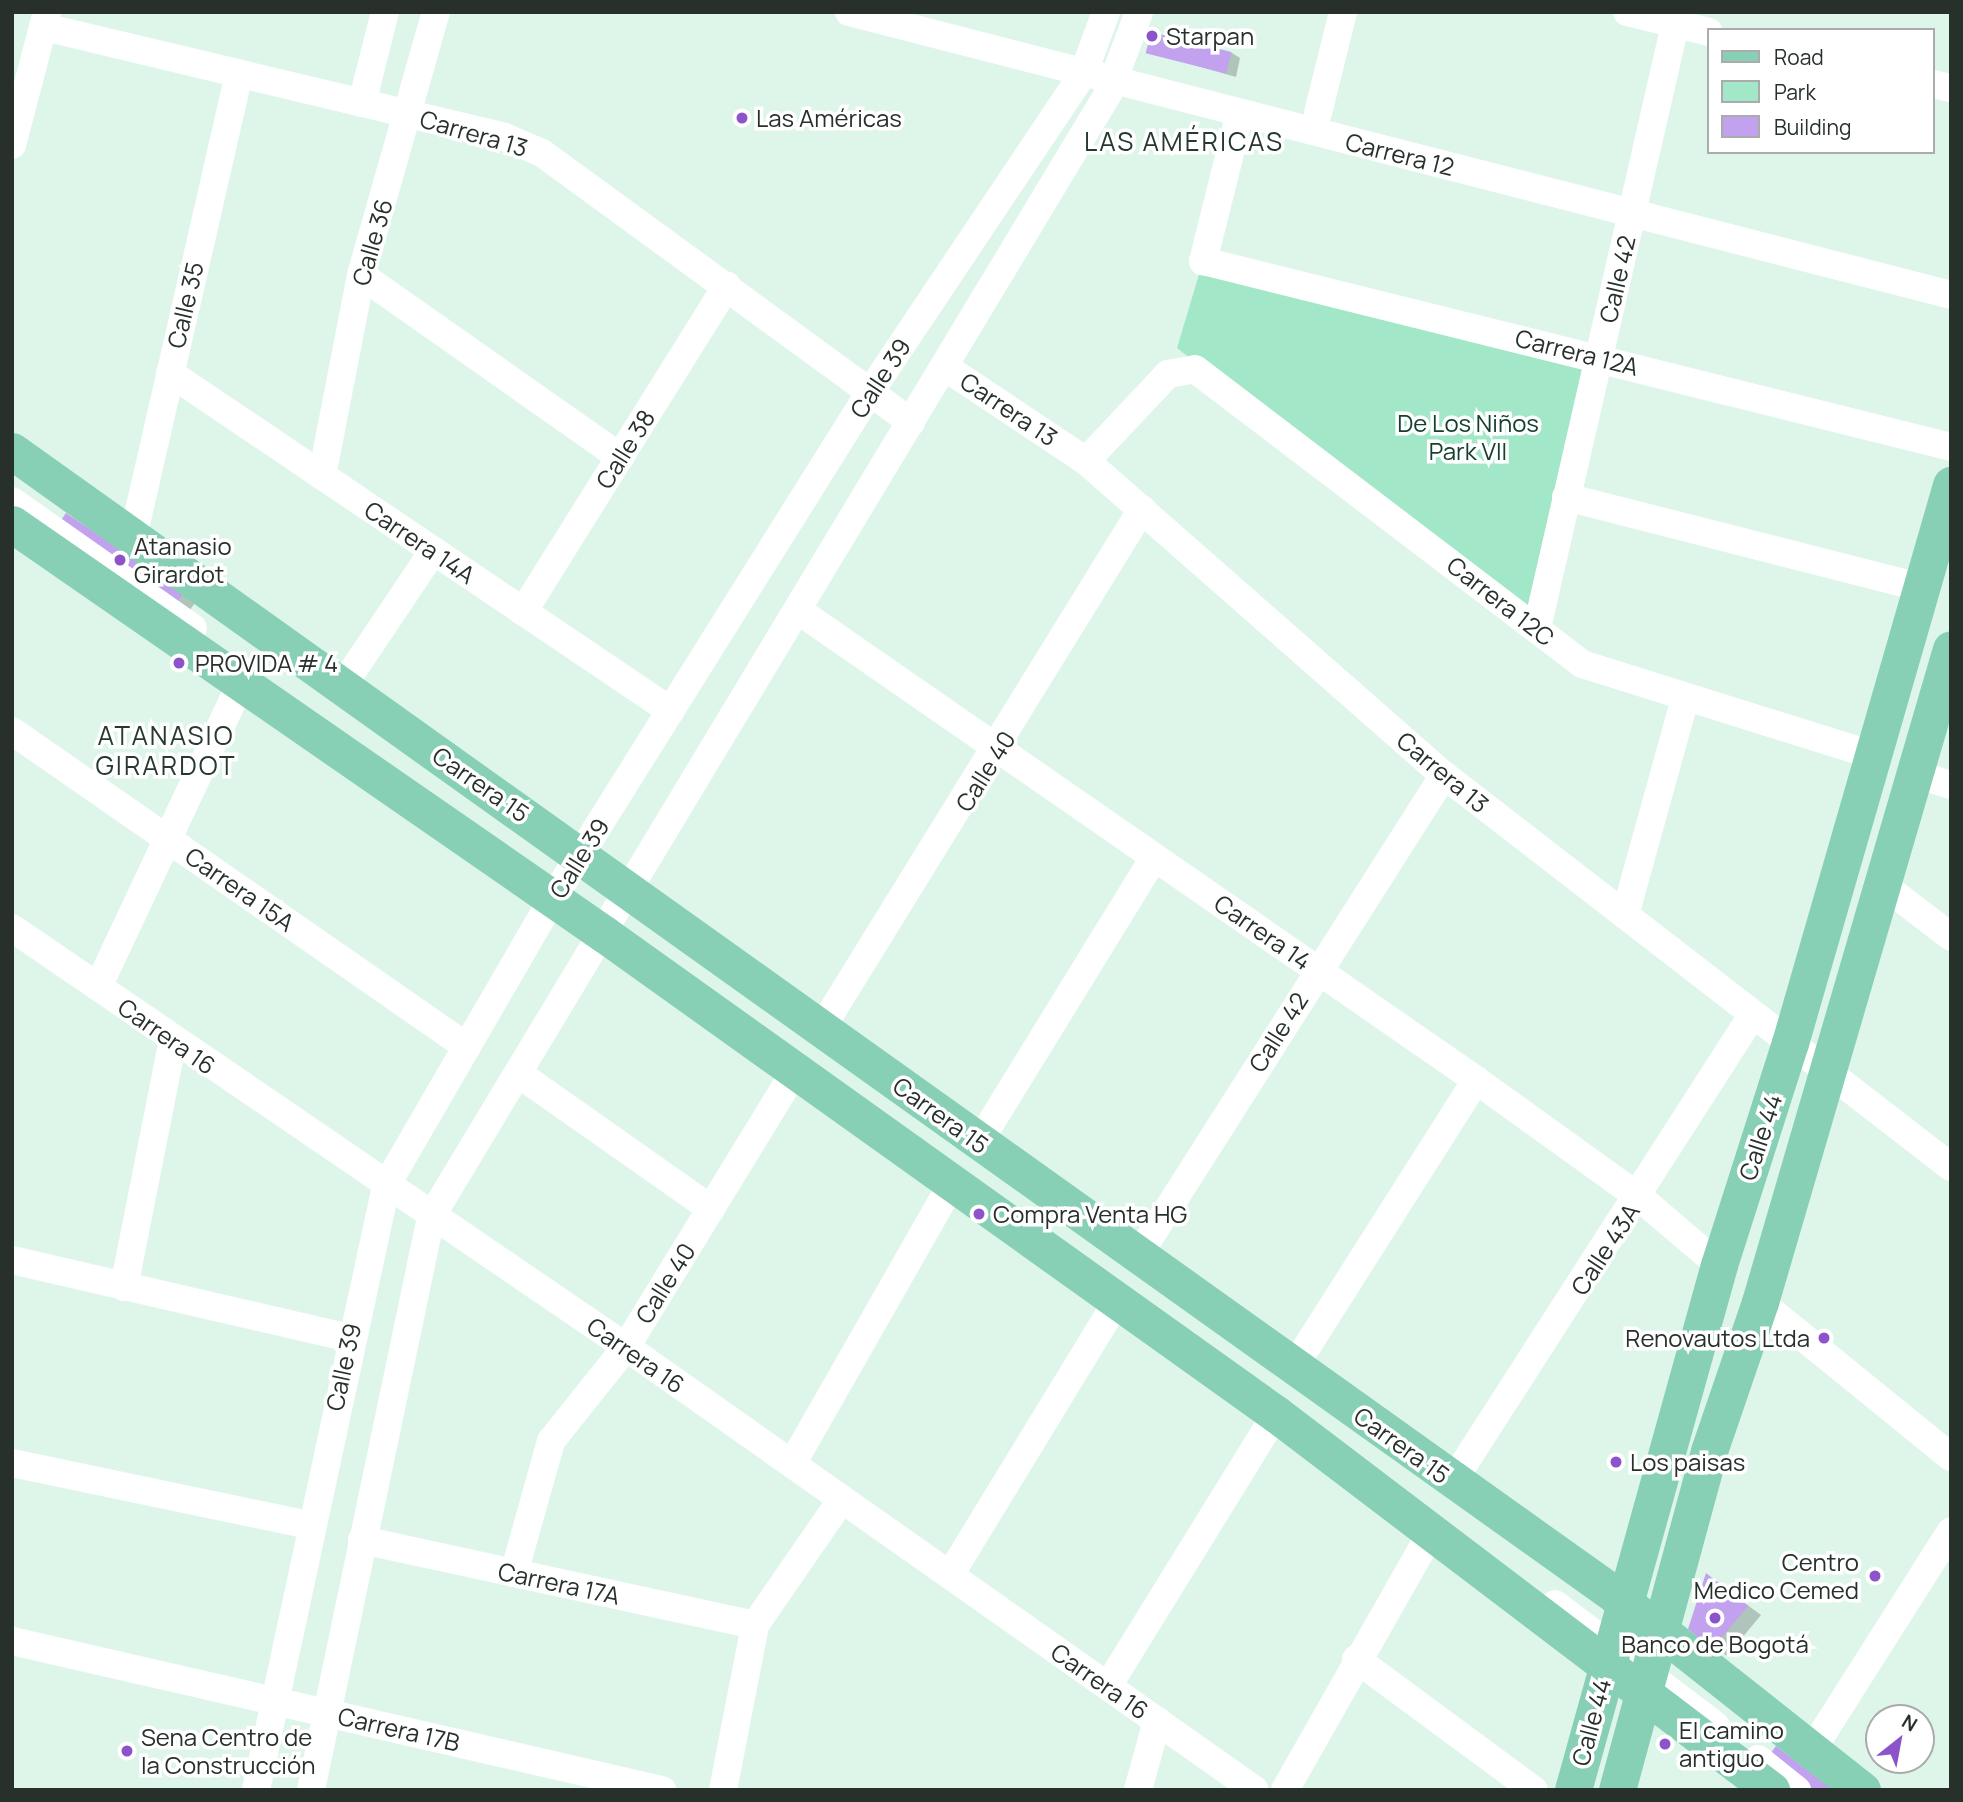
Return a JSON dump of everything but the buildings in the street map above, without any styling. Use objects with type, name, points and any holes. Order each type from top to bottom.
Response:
[{"type":"main road","name":"Carrera 15","points":[[12,451],[342,687],[567,876],[618,913],[794,1071],[1276,1414],[1432,1531],[1616,1632],[1653,1660],[1771,1790]]},
{"type":"main road","name":"Calle 44","points":[[1573,1790],[1718,1265],[1790,1043],[1951,485]]},
{"type":"main road","name":"Carrera 15","points":[[12,524],[241,682],[567,876],[618,913],[821,1029],[1453,1481],[1616,1632],[1653,1660],[1812,1750],[1862,1790]]},
{"type":"main road","name":"Calle 44","points":[[1617,1790],[1709,1451],[1760,1302],[1951,649]]},
{"type":"street","points":[[362,103],[385,12]]},
{"type":"street","name":"Calle 36","points":[[321,475],[360,275],[411,115],[436,12]]},
{"type":"street","name":"Carrera 12","points":[[849,12],[1318,113],[1951,295]]},
{"type":"street","name":"Calle 39","points":[[256,1790],[349,1338],[386,1186],[567,876],[870,391],[1089,64],[1106,12]]},
{"type":"street","name":"Calle 39","points":[[310,1790],[432,1217],[618,913],[1119,72],[1139,12]]},
{"type":"street","points":[[1318,113],[1343,12]]},
{"type":"street","points":[[1627,12],[1676,18],[1708,32]]},
{"type":"street","name":"Calle 42","points":[[1537,628],[1676,18]]},
{"type":"street","points":[[12,145],[46,19]]},
{"type":"street","name":"Carrera 13","points":[[46,19],[239,74],[504,137],[542,153],[727,285],[911,422]]},
{"type":"street","name":"Carrera 12","points":[[1119,72],[1240,113],[1951,276]]},
{"type":"street","name":"Calle 35","points":[[133,537],[239,74]]},
{"type":"street","name":"Carrera 12A","points":[[1240,113],[1203,261],[1598,356],[1951,447]]},
{"type":"street","points":[[360,275],[620,457]]},
{"type":"street","name":"Calle 38","points":[[523,612],[727,285]]},
{"type":"street","name":"Carrera 13","points":[[945,367],[1086,461],[1444,775],[1951,1167]]},
{"type":"street","name":"Carrera 12C","points":[[1086,461],[1173,370],[1203,372],[1582,664],[1873,755]]},
{"type":"street","name":"Carrera 14A","points":[[170,373],[671,710]]},
{"type":"street","points":[[12,472],[567,876]]},
{"type":"street","points":[[1566,497],[1920,587]]},
{"type":"street","points":[[12,500],[567,876]]},
{"type":"street","name":"Calle 40","points":[[821,1029],[1000,749],[1142,509]]},
{"type":"street","points":[[342,687],[433,551]]},
{"type":"street","name":"Carrera 14","points":[[799,611],[1476,1080],[1639,1197],[1718,1265]]},
{"type":"street","points":[[97,987],[241,682]]},
{"type":"street","points":[[1625,915],[1685,698]]},
{"type":"street","name":"Carrera 15A","points":[[12,731],[467,1047]]},
{"type":"street","points":[[1915,774],[1951,785]]},
{"type":"street","name":"Calle 42","points":[[1138,1256],[1317,969],[1444,775]]},
{"type":"street","points":[[979,1142],[1154,857]]},
{"type":"street","points":[[1882,884],[1951,937]]},
{"type":"street","points":[[618,913],[1616,1632]]},
{"type":"street","name":"Carrera 16","points":[[14,937],[97,987],[626,1347],[1255,1790]]},
{"type":"street","name":"Calle 43A","points":[[1453,1481],[1639,1197],[1753,1014]]},
{"type":"street","points":[[124,1287],[173,1040]]},
{"type":"street","name":"Calle 40","points":[[514,1573],[551,1441],[626,1347],[794,1071]]},
{"type":"street","points":[[519,1074],[711,1209]]},
{"type":"street","points":[[1294,1367],[1476,1080]]},
{"type":"street","points":[[792,1464],[952,1183]]},
{"type":"street","points":[[12,1260],[349,1338]]},
{"type":"street","points":[[950,1575],[1117,1301]]},
{"type":"street","points":[[1760,1302],[1951,1457]]},
{"type":"street","points":[[1108,1686],[1276,1414]]},
{"type":"street","points":[[12,1463],[310,1525]]},
{"type":"street","points":[[723,1790],[755,1625],[842,1499]]},
{"type":"street","points":[[1285,1790],[1356,1659],[1432,1531]]},
{"type":"street","points":[[1812,1750],[1951,1531]]},
{"type":"street","name":"Carrera 17A","points":[[362,1540],[755,1625]]},
{"type":"street","name":"Carrera 17B","points":[[12,1641],[662,1790]]},
{"type":"street","points":[[1356,1659],[1534,1790]]},
{"type":"street","points":[[1653,1660],[1797,1790]]},
{"type":"street","points":[[1653,1660],[1840,1790]]},
{"type":"street","points":[[1138,1790],[1157,1721]]},
{"type":"green space","name":"De Los Niños Park VII","points":[[1203,261],[1599,356],[1537,628],[1177,348]]},
{"type":"place","name":"Starpan","points":[[1152,36]]},
{"type":"place","name":"Las Américas","points":[[742,118]]},
{"type":"place","name":"Atanasio Girardot","points":[[120,560]]},
{"type":"place","name":"PROVIDA # 4","points":[[179,663]]},
{"type":"place","name":"Compra Venta HG","points":[[979,1214]]},
{"type":"place","name":"Renovautos Ltda","points":[[1824,1338]]},
{"type":"place","name":"Los paisas","points":[[1616,1462]]},
{"type":"place","name":"Centro Medico Cemed","points":[[1875,1576]]},
{"type":"place","name":"Banco de Bogotá","points":[[1715,1618]]},
{"type":"place","name":"El camino antiguo","points":[[1665,1744]]},
{"type":"place","name":"Sena Centro de la Construcción","points":[[127,1751]]},
{"type":"district","name":"LAS AMÉRICAS","points":[[1184,142]]},
{"type":"district","name":"ATANASIO GIRARDOT","points":[[166,751]]}]
